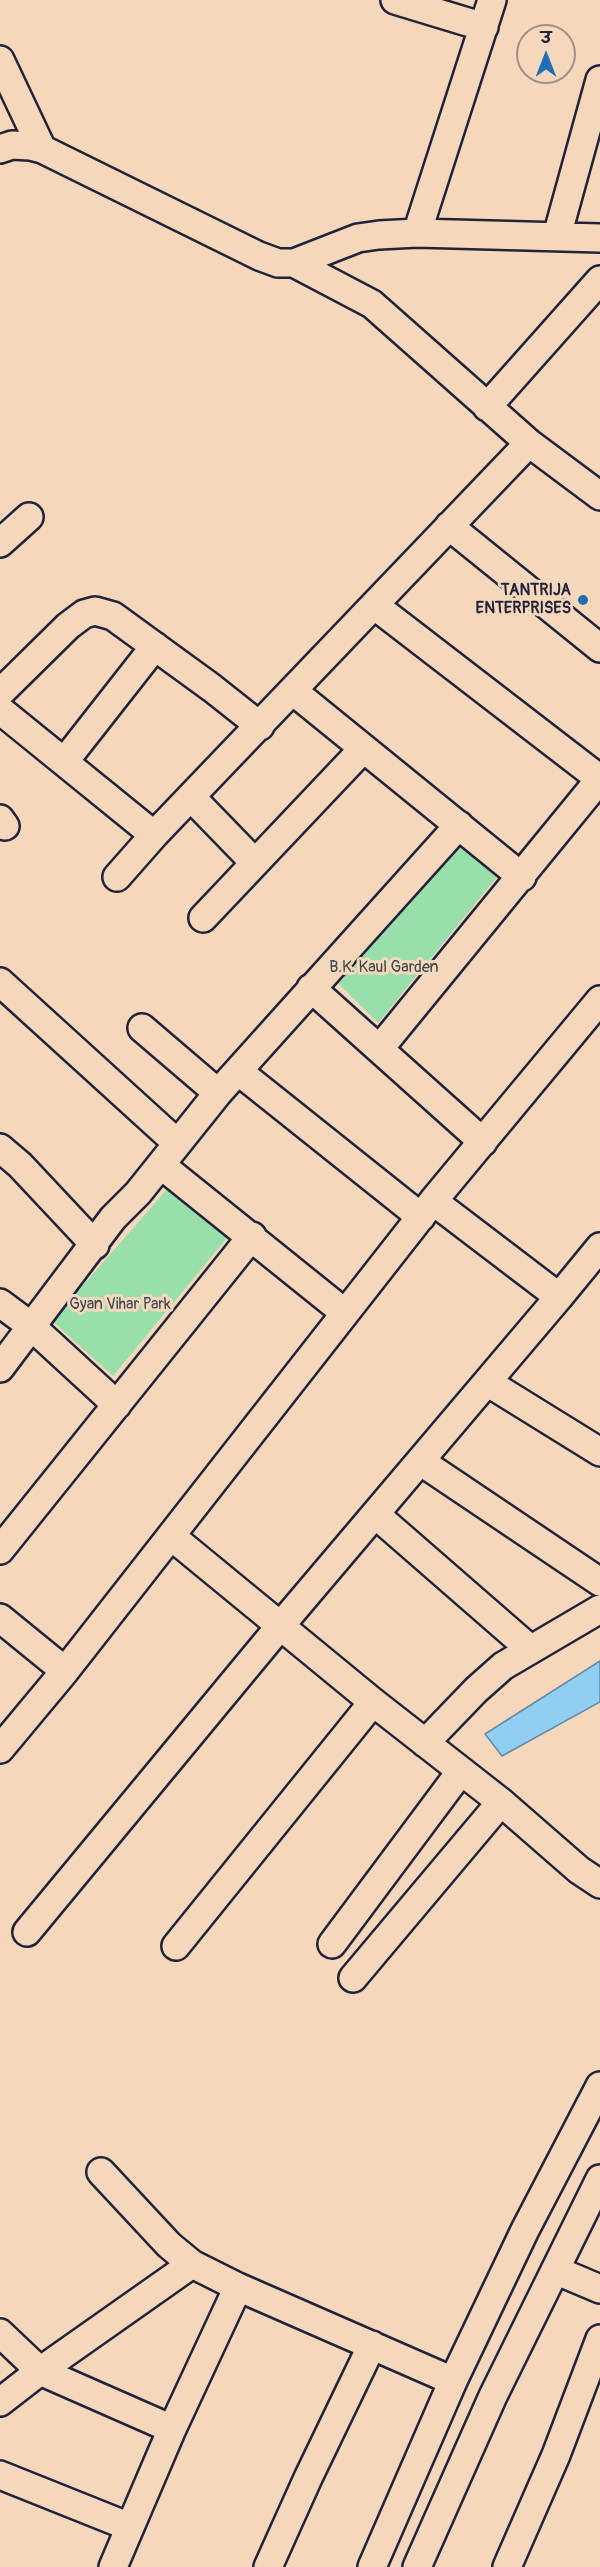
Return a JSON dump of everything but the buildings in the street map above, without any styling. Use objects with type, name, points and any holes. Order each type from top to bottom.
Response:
[{"type":"street","points":[[395,0],[484,27]]},
{"type":"street","points":[[417,232],[492,0]]},
{"type":"street","points":[[0,60],[42,149]]},
{"type":"street","points":[[557,236],[600,80]]},
{"type":"street","points":[[0,149],[12,145],[42,149],[259,256],[278,263],[294,263],[358,238],[417,232],[600,238]]},
{"type":"street","points":[[294,263],[372,304],[529,443],[598,490]]},
{"type":"street","points":[[487,407],[600,280]]},
{"type":"street","points":[[117,877],[529,443]]},
{"type":"street","points":[[0,543],[29,517]]},
{"type":"street","points":[[449,526],[600,648]]},
{"type":"street","points":[[374,605],[600,779],[380,1048]]},
{"type":"street","points":[[0,693],[68,626],[84,614],[95,611],[113,616],[260,726]]},
{"type":"street","points":[[64,762],[155,646]]},
{"type":"street","points":[[293,691],[522,877]]},
{"type":"street","points":[[0,710],[154,836]]},
{"type":"street","points":[[203,918],[363,749]]},
{"type":"street","points":[[191,797],[255,863]]},
{"type":"street","points":[[0,1368],[95,1245],[113,1218],[138,1193],[218,1093],[459,825]]},
{"type":"street","points":[[0,982],[177,1143]]},
{"type":"street","points":[[311,988],[483,1142]]},
{"type":"street","points":[[0,1749],[65,1671],[427,1209],[600,1000]]},
{"type":"street","points":[[142,1028],[218,1093]]},
{"type":"street","points":[[238,1071],[427,1209],[559,1297]]},
{"type":"street","points":[[0,1148],[20,1165],[95,1245]]},
{"type":"street","points":[[161,1165],[345,1313]]},
{"type":"street","points":[[0,1550],[252,1236]]},
{"type":"street","points":[[27,1932],[281,1625],[600,1247]]},
{"type":"street","points":[[0,1303],[31,1326],[117,1405]]},
{"type":"street","points":[[487,1382],[600,1452]]},
{"type":"street","points":[[420,1461],[600,1582]]},
{"type":"street","points":[[375,1514],[530,1649]]},
{"type":"street","points":[[171,1536],[373,1702],[496,1798],[579,1870],[600,1884]]},
{"type":"street","points":[[425,1743],[476,1690],[504,1666],[600,1609]]},
{"type":"street","points":[[0,1618],[65,1671]]},
{"type":"street","points":[[176,1946],[373,1702]]},
{"type":"street","points":[[332,1944],[464,1773]]},
{"type":"street","points":[[353,1978],[496,1798]]},
{"type":"street","points":[[372,2567],[453,2381],[525,2230],[600,2086]]},
{"type":"street","points":[[101,2172],[169,2246],[192,2264],[238,2287],[453,2381]]},
{"type":"street","points":[[417,2567],[493,2396],[600,2180]]},
{"type":"street","points":[[0,2402],[40,2371],[192,2264]]},
{"type":"street","points":[[555,2270],[600,2289]]},
{"type":"street","points":[[113,2567],[172,2429],[238,2287]]},
{"type":"street","points":[[0,2333],[40,2371],[172,2429]]},
{"type":"street","points":[[507,2567],[556,2455],[600,2339]]},
{"type":"street","points":[[268,2567],[372,2345]]},
{"type":"street","points":[[0,2475],[130,2528]]},
{"type":"green space","name":"B.K. Kaul Garden","points":[[457,840],[501,872],[378,1023],[334,979]]},
{"type":"green space","name":"Gyan Vihar Park","points":[[168,1188],[227,1238],[113,1376],[52,1321]]},
{"type":"water","points":[[600,1661],[600,1702],[502,1756],[485,1734]]},
{"type":"place","name":"TANTRIJA ENTERPRISES","points":[[583,600]]}]
